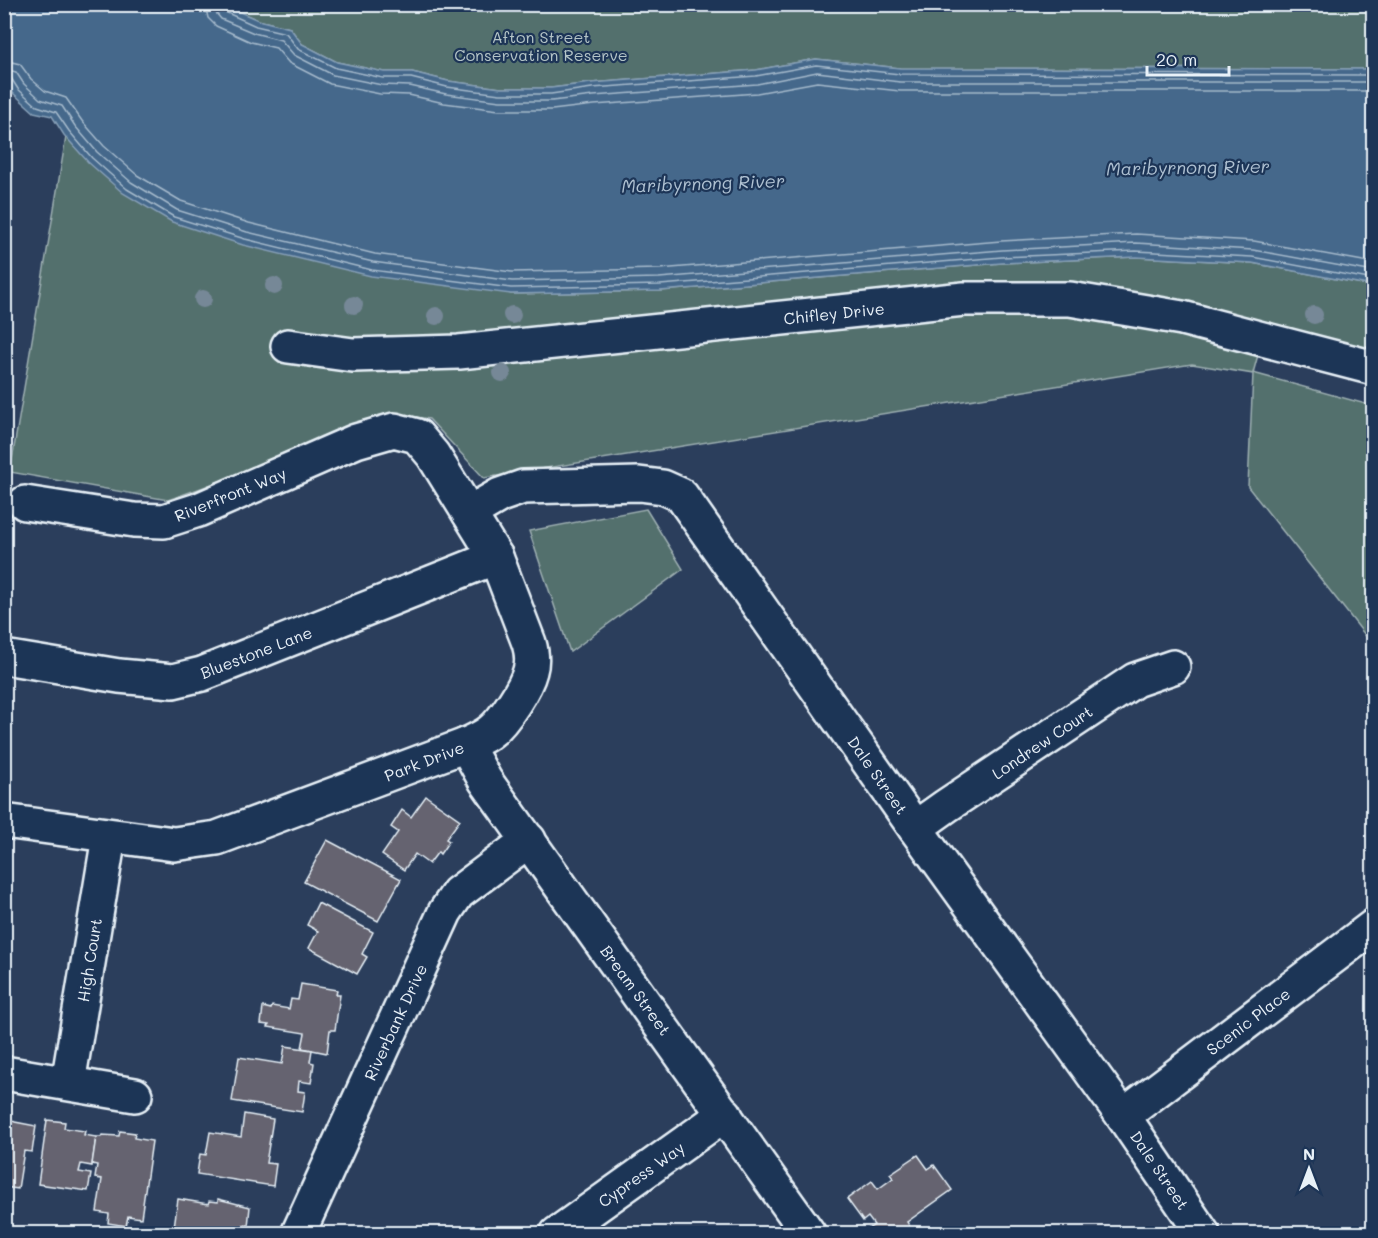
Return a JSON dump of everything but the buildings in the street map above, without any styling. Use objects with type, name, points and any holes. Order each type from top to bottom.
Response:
[{"type":"street","name":"Chifley Drive","points":[[288,346],[353,355],[459,352],[964,299],[1070,299],[1182,318],[1374,368]]},
{"type":"street","name":"Riverfront Way","points":[[25,503],[134,520],[164,521],[198,510],[356,441],[394,430]]},
{"type":"street","name":"Park Drive","points":[[4,821],[174,844],[217,838],[466,745],[491,732],[501,723],[530,673],[532,656],[529,643],[496,558],[433,455],[417,436],[394,430]]},
{"type":"street","name":"Dale Street","points":[[469,513],[500,495],[523,487],[639,484],[663,487],[681,495],[915,828],[1123,1116],[1203,1233]]},
{"type":"street","name":"Bluestone Lane","points":[[4,657],[119,676],[172,681],[202,674],[496,558]]},
{"type":"street","name":"Londrew Court","points":[[915,828],[1135,680],[1173,667]]},
{"type":"street","name":"Bream Street","points":[[466,745],[485,780],[809,1233]]},
{"type":"street","name":"High Court","points":[[69,1083],[109,837]]},
{"type":"street","name":"Riverbank Drive","points":[[298,1233],[445,912],[458,893],[529,840]]},
{"type":"street","name":"Scenic Place","points":[[1123,1116],[1374,926]]},
{"type":"street","points":[[4,1073],[135,1095]]},
{"type":"street","name":"Cypress Way","points":[[557,1233],[725,1114]]},
{"type":"green space","name":"Afton Street Conservation Reserve","points":[[224,5],[1373,5],[1373,69],[900,68],[816,59],[756,70],[551,88],[501,88],[448,81],[412,72],[384,72],[337,62],[302,44],[290,28],[258,20]]},
{"type":"green space","points":[[66,137],[511,294],[660,291],[1002,263],[1136,257],[1252,263],[1373,286],[1373,350],[1267,322],[1253,373],[1373,406],[1373,645],[1248,487],[1253,374],[1192,364],[484,478],[429,419],[403,415],[168,500],[10,472]]},
{"type":"green space","points":[[646,509],[683,569],[570,652],[529,531]]},
{"type":"water","name":"Maribyrnong River","points":[[4,5],[224,5],[258,20],[290,28],[302,44],[337,62],[384,72],[412,72],[448,81],[501,88],[551,88],[756,70],[816,59],[900,68],[1373,69],[1373,286],[1252,263],[1136,257],[1002,263],[660,291],[511,294],[371,276],[243,245],[172,222],[123,193],[88,162],[64,135],[52,116],[34,112],[13,93],[5,78]]}]
